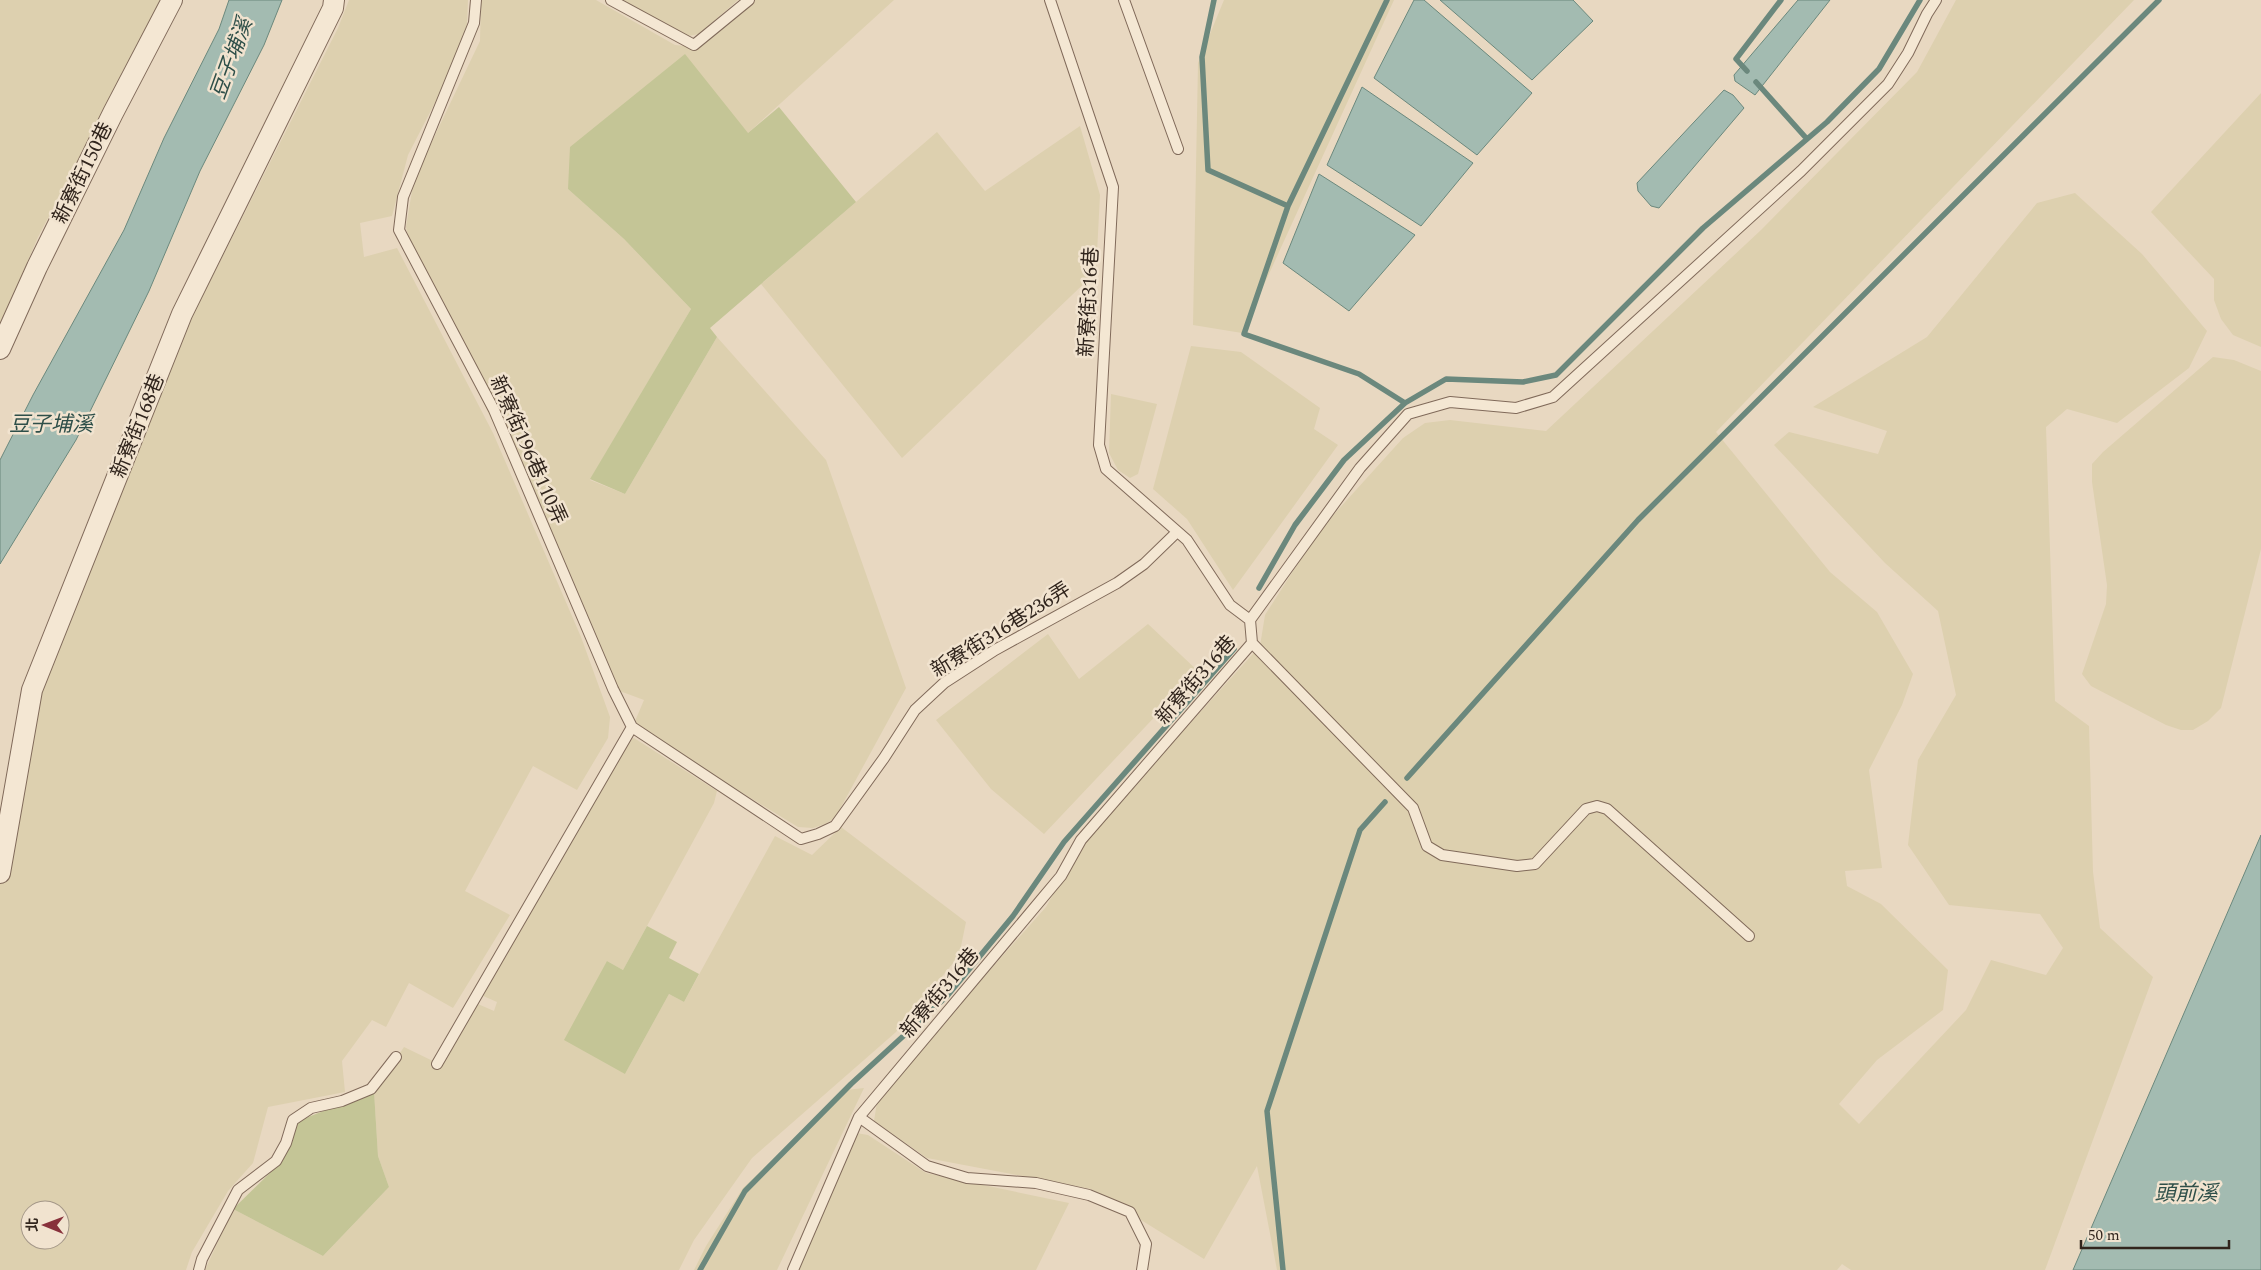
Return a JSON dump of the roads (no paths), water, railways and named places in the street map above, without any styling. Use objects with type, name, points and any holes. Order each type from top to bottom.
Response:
[{"type":"street","name":"新寮街150巷","points":[[0,350],[71,198],[172,0]]},
{"type":"street","name":"新寮街168巷","points":[[0,873],[32,690],[182,314],[333,8],[334,0]]},
{"type":"lane","name":"新寮街196巷110弄","points":[[476,0],[474,23],[403,197],[399,230],[494,410],[613,690],[632,727],[801,839]]},
{"type":"lane","points":[[611,0],[694,45],[749,0]]},
{"type":"lane","name":"新寮街316巷","points":[[793,1270],[859,1117],[1061,876],[1080,840],[1252,643],[1250,620],[1230,605],[1187,540],[1106,469],[1099,445],[1113,187],[1050,0]]},
{"type":"lane","points":[[1124,0],[1178,149]]},
{"type":"lane","points":[[1250,620],[1360,468],[1408,414],[1450,402],[1516,408],[1553,396],[1801,171],[1888,84],[1908,53],[1926,14],[1936,0]]},
{"type":"lane","name":"新寮街316巷236弄","points":[[801,839],[835,826],[884,758],[915,710],[944,683],[1026,632],[1117,583],[1144,564],[1177,532]]},
{"type":"lane","points":[[1252,643],[1413,808],[1427,846],[1442,855],[1517,866],[1535,864],[1586,809],[1597,806],[1607,809],[1749,936]]},
{"type":"lane","points":[[437,1064],[632,727]]},
{"type":"lane","points":[[199,1270],[202,1259],[238,1190],[276,1161],[286,1142],[293,1120],[312,1108],[342,1101],[370,1089],[396,1058]]},
{"type":"lane","points":[[859,1117],[927,1166],[967,1178],[1036,1183],[1089,1195],[1130,1212],[1146,1244],[1142,1270]]},
{"type":"water","name":"豆子埔溪","points":[[229,0],[282,0],[264,45],[200,171],[149,291],[76,440],[0,564],[0,460],[33,395],[124,230],[164,138],[219,29]]},
{"type":"water","points":[[1414,0],[1424,0],[1532,93],[1477,155],[1374,78]]},
{"type":"water","points":[[1440,0],[1573,0],[1593,21],[1532,80]]},
{"type":"water","points":[[1798,0],[1830,0],[1755,95],[1735,81],[1734,75]]},
{"type":"water","points":[[1362,87],[1473,163],[1421,226],[1327,165]]},
{"type":"water","points":[[1724,90],[1733,95],[1744,108],[1659,208],[1651,206],[1638,191],[1637,183]]},
{"type":"water","points":[[1319,174],[1415,235],[1349,311],[1283,263]]},
{"type":"water","name":"頭前溪","points":[[2261,835],[2261,1270],[2073,1270]]},
{"type":"waterway","points":[[1214,0],[1202,57],[1208,170],[1288,206],[1244,334],[1359,374],[1405,403]]},
{"type":"waterway","points":[[1288,206],[1387,0]]},
{"type":"waterway","points":[[1747,71],[1736,59],[1781,0]]},
{"type":"waterway","points":[[1259,588],[1295,525],[1344,460],[1405,403],[1446,379],[1523,382],[1556,375],[1703,228],[1827,122],[1879,69],[1920,0]]},
{"type":"waterway","points":[[1407,778],[1638,520],[2159,0]]},
{"type":"waterway","points":[[1756,82],[1807,139]]},
{"type":"waterway","points":[[700,1270],[745,1191],[851,1084],[947,996],[1013,916],[1064,842],[1234,649]]},
{"type":"waterway","points":[[1283,1270],[1267,1111],[1360,830],[1385,802]]}]
